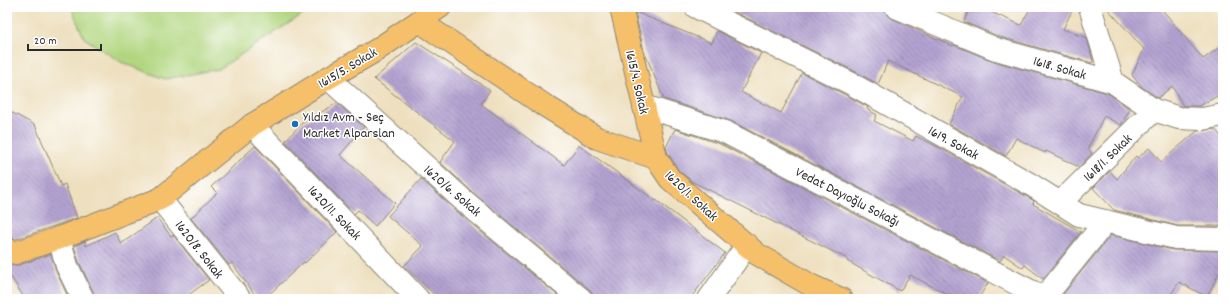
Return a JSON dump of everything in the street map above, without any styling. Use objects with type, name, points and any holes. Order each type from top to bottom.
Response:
[{"type":"main road","name":"1615/5. Sokak","points":[[59,238],[160,199],[252,125],[375,51],[440,7]]},
{"type":"main road","name":"1615/4. Sokak","points":[[621,7],[656,158]]},
{"type":"main road","name":"1620/1. Sokak","points":[[419,21],[544,105],[598,138],[656,158],[670,179],[757,254],[812,286],[841,299]]},
{"type":"main road","points":[[7,249],[14,253],[59,238]]},
{"type":"street","name":"1619. Sokak","points":[[696,7],[850,83],[1030,184],[1080,215],[1176,238],[1223,239]]},
{"type":"street","name":"1618. Sokak","points":[[896,7],[996,49],[1113,82],[1154,110],[1179,118],[1202,119],[1223,115]]},
{"type":"street","points":[[1090,7],[1113,82]]},
{"type":"street","name":"1620/6. Sokak","points":[[328,78],[464,200],[581,299]]},
{"type":"street","name":"Vedat Dayıoğlu Sokağı","points":[[644,106],[725,132],[1039,297]]},
{"type":"street","name":"1618/1. Sokak","points":[[1060,203],[1154,110]]},
{"type":"street","name":"1620/11. Sokak","points":[[252,125],[418,299]]},
{"type":"street","name":"1620/8. Sokak","points":[[160,199],[240,299]]},
{"type":"street","points":[[1039,297],[1106,221]]},
{"type":"street","points":[[59,238],[67,266],[83,299]]},
{"type":"street","points":[[709,299],[748,245]]},
{"type":"green space","points":[[71,7],[314,7],[219,69],[165,79],[121,62],[84,38]]},
{"type":"building","points":[[728,7],[884,7],[886,14],[891,18],[953,46],[954,45],[993,61],[1108,93],[1130,109],[1121,125],[1104,116],[1088,148],[1092,153],[1079,167],[1046,151],[1045,153],[1016,138],[1006,156],[949,124],[963,97],[888,61],[878,84],[728,9]]},
{"type":"building","points":[[970,7],[979,7],[1021,25],[1031,7],[1074,7],[1063,29],[1087,38],[1093,61],[1092,63],[1000,37],[964,22]]},
{"type":"building","points":[[1106,7],[1160,7],[1203,59],[1223,45],[1223,93],[1199,106],[1183,106],[1172,86],[1158,98],[1143,88],[1132,75],[1144,49]]},
{"type":"building","points":[[635,12],[712,43],[717,31],[761,53],[741,92],[781,113],[802,73],[868,107],[867,109],[877,115],[874,121],[913,141],[916,136],[938,147],[1024,195],[1034,201],[1033,204],[1081,232],[1043,279],[1025,265],[1023,268],[1004,255],[1000,261],[731,121],[664,99],[644,51]]},
{"type":"building","points":[[416,42],[490,90],[481,104],[564,165],[579,145],[656,200],[725,253],[690,299],[593,299],[593,294],[589,289],[471,191],[440,162],[455,141],[374,79]]},
{"type":"building","points":[[337,103],[364,127],[340,155],[395,203],[375,226],[358,210],[354,214],[285,141],[301,124]]},
{"type":"building","points":[[7,110],[35,125],[61,186],[65,184],[77,218],[16,239],[7,237]]},
{"type":"building","points":[[675,129],[720,144],[988,283],[978,299],[957,299],[910,275],[900,291],[847,261],[848,259],[693,182],[679,171],[668,153],[666,147]]},
{"type":"building","points":[[1215,129],[1223,139],[1223,226],[1178,226],[1114,210],[1093,188],[1110,171],[1117,179],[1136,156],[1138,158],[1149,148],[1161,162],[1197,131]]},
{"type":"building","points":[[255,146],[337,232],[305,263],[304,262],[264,299],[258,299],[232,263],[229,265],[191,218],[217,193],[211,187]]},
{"type":"building","points":[[421,179],[455,210],[562,299],[439,299],[404,266],[423,246],[388,216]]},
{"type":"building","points":[[157,218],[171,236],[173,235],[209,280],[183,299],[95,299],[79,262],[74,246],[85,241],[86,246],[115,232],[121,244]]},
{"type":"building","points":[[1111,235],[1173,250],[1223,251],[1223,265],[1207,297],[1179,282],[1168,299],[1059,299]]},
{"type":"building","points":[[51,254],[56,271],[69,299],[25,299],[7,271],[7,263],[19,265]]},
{"type":"place","name":"Yıldız Avm - Seç Market Alparslan","points":[[295,124]]}]
